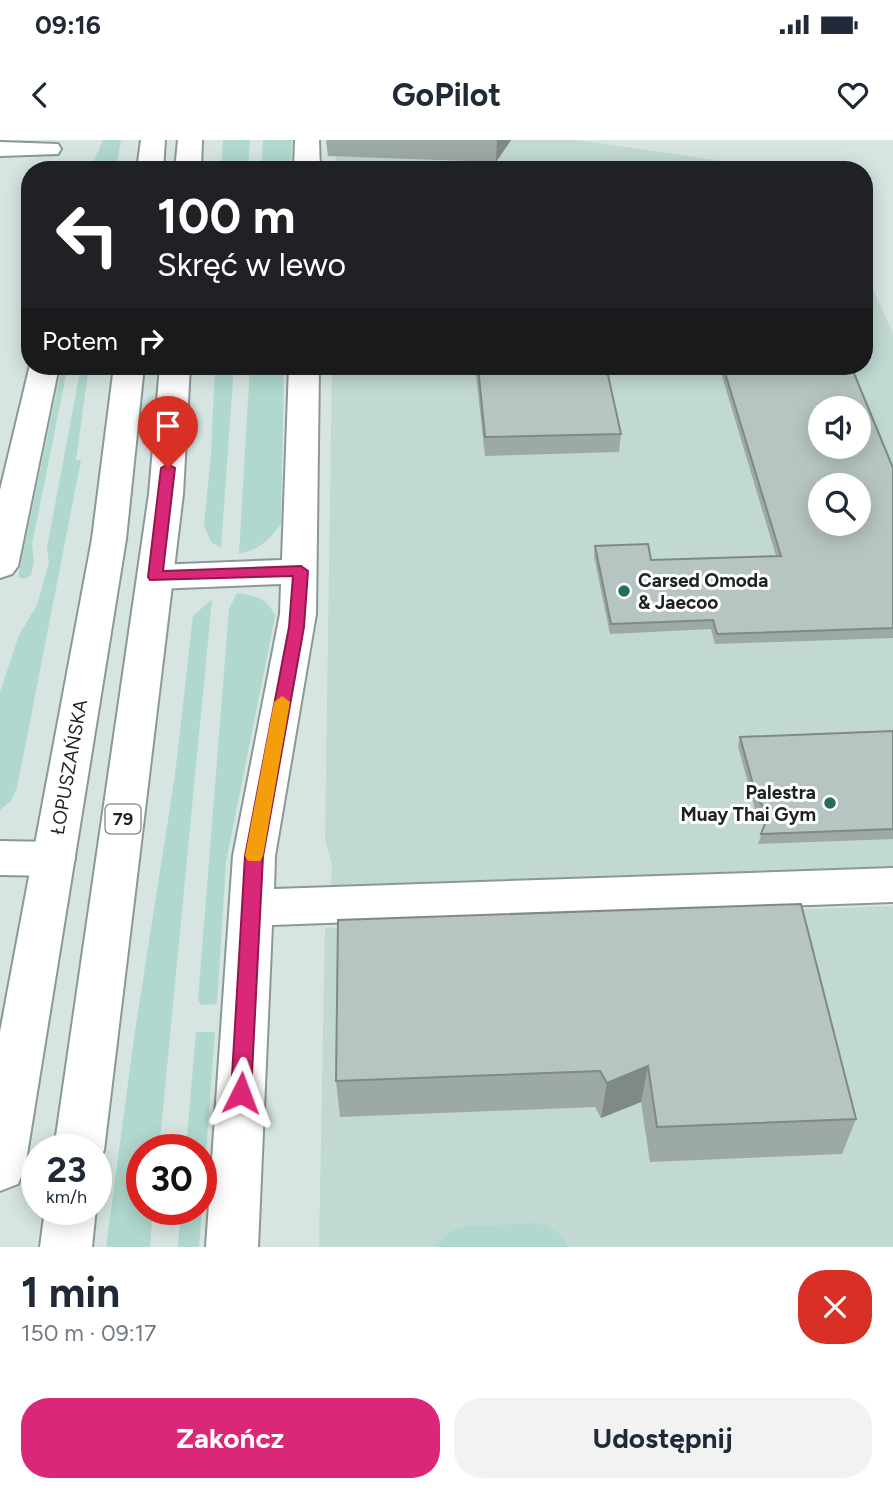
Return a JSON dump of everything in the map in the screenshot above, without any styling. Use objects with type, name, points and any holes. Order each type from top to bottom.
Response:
[{"type":"main road","points":[[151,161],[153,140]]},
{"type":"main road","points":[[189,161],[190,140]]},
{"type":"main road","points":[[307,140],[307,161]]},
{"type":"main road","points":[[0,149],[49,153]]},
{"type":"main road","points":[[0,566],[42,375]]},
{"type":"main road","name":"ŁOPUSZAŃSKA","points":[[0,1167],[108,539],[128,375]]},
{"type":"main road","name":"79","points":[[81,1134],[166,494],[174,375]]},
{"type":"main road","points":[[232,1247],[254,856],[296,627],[301,571],[304,375]]},
{"type":"main road","points":[[155,577],[301,571]]},
{"type":"main road","points":[[0,858],[54,859]]},
{"type":"main road","points":[[251,908],[893,886]]},
{"type":"main road","points":[[66,1247],[69,1225]]},
{"type":"shaded area","points":[[350,140],[577,140],[723,161],[335,161],[336,145]]},
{"type":"shaded area","points":[[873,289],[893,333],[893,870],[331,892],[332,864],[325,840],[332,375],[873,375]]},
{"type":"shaded area","points":[[893,906],[893,1247],[319,1247],[325,928]]},
{"type":"green space","points":[[103,140],[121,140],[118,161],[94,161]]},
{"type":"green space","points":[[223,140],[250,140],[249,161],[222,161]]},
{"type":"green space","points":[[263,140],[292,140],[291,161],[262,161]]},
{"type":"green space","points":[[60,375],[66,375],[32,545],[34,562],[31,575],[24,579],[18,577]]},
{"type":"green space","points":[[79,375],[88,375],[76,460],[81,460],[17,788],[11,801],[0,810],[0,692],[19,635],[37,605],[49,563],[47,548]]},
{"type":"green space","points":[[215,375],[233,375],[221,548],[211,542],[204,526]]},
{"type":"green space","points":[[249,375],[284,375],[281,523],[263,543],[239,554]]},
{"type":"green space","points":[[237,593],[265,602],[275,617],[226,862],[217,1004],[201,1005],[198,1000],[229,609]]},
{"type":"green space","points":[[212,599],[161,1134],[126,1134],[126,1225],[152,1225],[150,1247],[106,1247],[109,1225],[112,1225],[112,1202],[135,1031],[175,775],[193,616]]},
{"type":"green space","points":[[196,1032],[215,1032],[207,1134],[187,1134]]},
{"type":"green space","points":[[536,1223],[555,1231],[568,1247],[436,1247],[450,1232],[461,1227]]},
{"type":"green space","points":[[180,1225],[201,1225],[199,1247],[178,1247]]},
{"type":"building","points":[[479,375],[608,375],[621,434],[485,437]]},
{"type":"building","points":[[726,375],[855,375],[863,396],[808,396],[808,459],[871,459],[871,415],[893,468],[893,628],[717,634],[713,620],[611,624],[595,546],[648,544],[651,560],[781,556]]},
{"type":"building","points":[[893,731],[893,829],[761,834],[769,813],[757,799],[740,737]]},
{"type":"building","points":[[801,904],[856,1119],[657,1127],[648,1066],[607,1083],[600,1071],[336,1081],[338,920]]},
{"type":"slow traffic","points":[[254,856],[282,702]]},
{"type":"place","name":"Carsed Omoda & Jaecoo","points":[[624,591]]},
{"type":"place","name":"Palestra Muay Thai Gym","points":[[830,803]]},
{"type":"route","points":[[168,468],[155,577],[301,571],[296,627],[254,856],[241,1093]]}]
